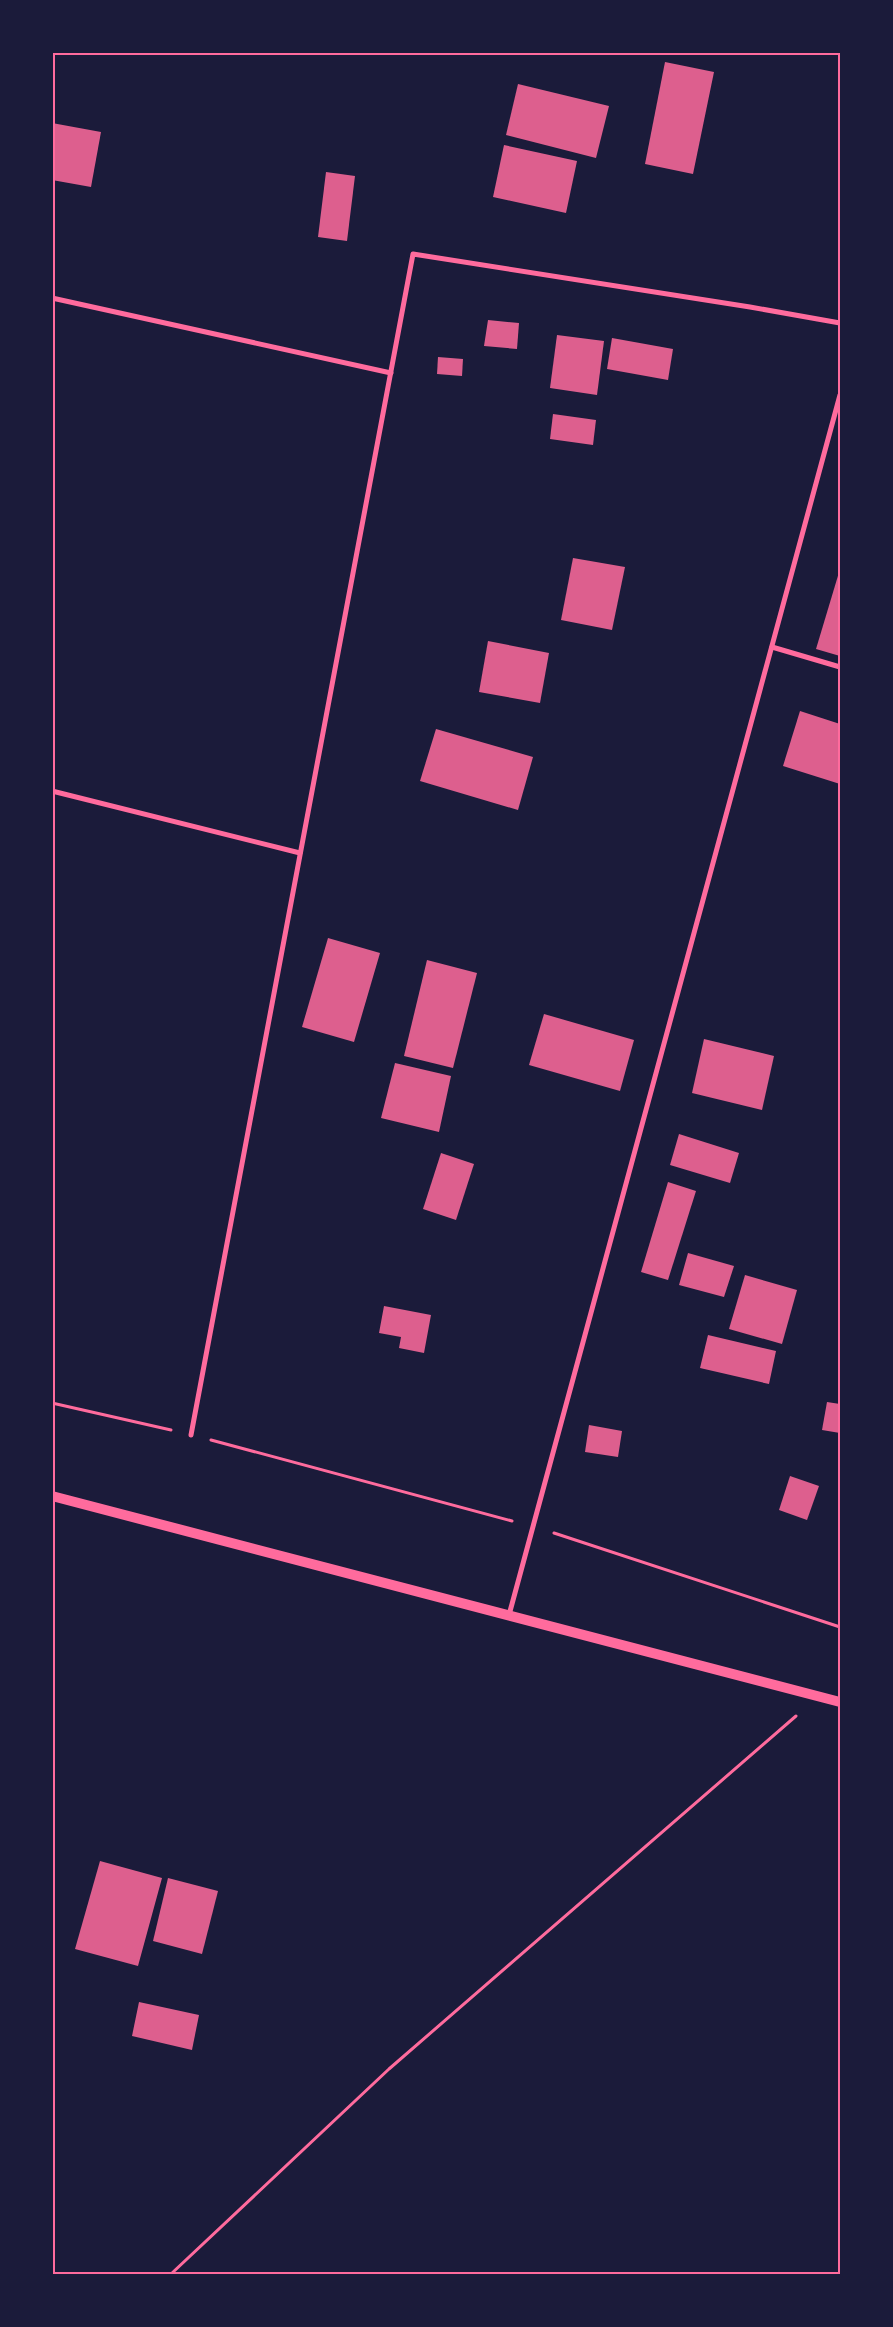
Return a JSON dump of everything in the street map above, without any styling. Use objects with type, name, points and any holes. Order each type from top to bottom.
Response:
[{"type":"main road","points":[[52,1496],[840,1702]]},
{"type":"street","points":[[191,1435],[413,254],[840,323]]},
{"type":"street","points":[[52,298],[391,373]]},
{"type":"street","points":[[509,1616],[531,1526],[840,395]]},
{"type":"street","points":[[772,646],[840,667]]},
{"type":"street","points":[[52,791],[300,853]]},
{"type":"path","points":[[52,1403],[191,1435],[531,1526],[840,1627]]},
{"type":"path","points":[[171,2274],[388,2069],[819,1696]]},
{"type":"building","points":[[665,62],[714,72],[693,174],[645,164]]},
{"type":"building","points":[[518,84],[609,106],[596,158],[506,135]]},
{"type":"building","points":[[52,123],[101,132],[91,187],[52,180]]},
{"type":"building","points":[[504,145],[577,161],[566,213],[493,197]]},
{"type":"building","points":[[326,172],[355,176],[347,241],[318,237]]},
{"type":"building","points":[[488,320],[519,323],[517,349],[484,346]]},
{"type":"building","points":[[557,335],[604,341],[597,395],[550,388]]},
{"type":"building","points":[[612,338],[673,349],[668,380],[607,369]]},
{"type":"building","points":[[438,357],[463,359],[462,376],[437,374]]},
{"type":"building","points":[[553,414],[596,420],[593,445],[550,439]]},
{"type":"building","points":[[573,558],[625,567],[612,630],[561,620]]},
{"type":"building","points":[[840,569],[840,656],[816,649]]},
{"type":"building","points":[[488,641],[549,653],[540,703],[479,692]]},
{"type":"building","points":[[800,711],[840,724],[840,784],[783,766]]},
{"type":"building","points":[[436,729],[533,757],[518,810],[420,781]]},
{"type":"building","points":[[328,938],[380,953],[354,1042],[302,1027]]},
{"type":"building","points":[[427,960],[477,973],[453,1068],[404,1056]]},
{"type":"building","points":[[544,1014],[634,1040],[620,1091],[529,1065]]},
{"type":"building","points":[[704,1039],[774,1056],[762,1110],[692,1093]]},
{"type":"building","points":[[395,1063],[451,1076],[439,1132],[381,1118]]},
{"type":"building","points":[[679,1134],[739,1153],[730,1183],[670,1165]]},
{"type":"building","points":[[441,1153],[474,1164],[456,1220],[423,1209]]},
{"type":"building","points":[[668,1182],[696,1191],[668,1280],[641,1272]]},
{"type":"building","points":[[688,1253],[734,1266],[724,1297],[679,1285]]},
{"type":"building","points":[[745,1275],[797,1290],[782,1344],[729,1329]]},
{"type":"building","points":[[384,1306],[431,1315],[424,1353],[399,1348],[401,1337],[379,1333]]},
{"type":"building","points":[[708,1335],[776,1351],[769,1384],[700,1368]]},
{"type":"building","points":[[827,1402],[840,1404],[840,1433],[822,1430]]},
{"type":"building","points":[[589,1425],[622,1431],[618,1457],[585,1452]]},
{"type":"building","points":[[790,1476],[819,1486],[807,1520],[779,1510]]},
{"type":"building","points":[[100,1861],[162,1878],[138,1966],[75,1949]]},
{"type":"building","points":[[168,1878],[218,1891],[202,1954],[153,1941]]},
{"type":"building","points":[[139,2002],[199,2015],[192,2050],[132,2036]]}]
